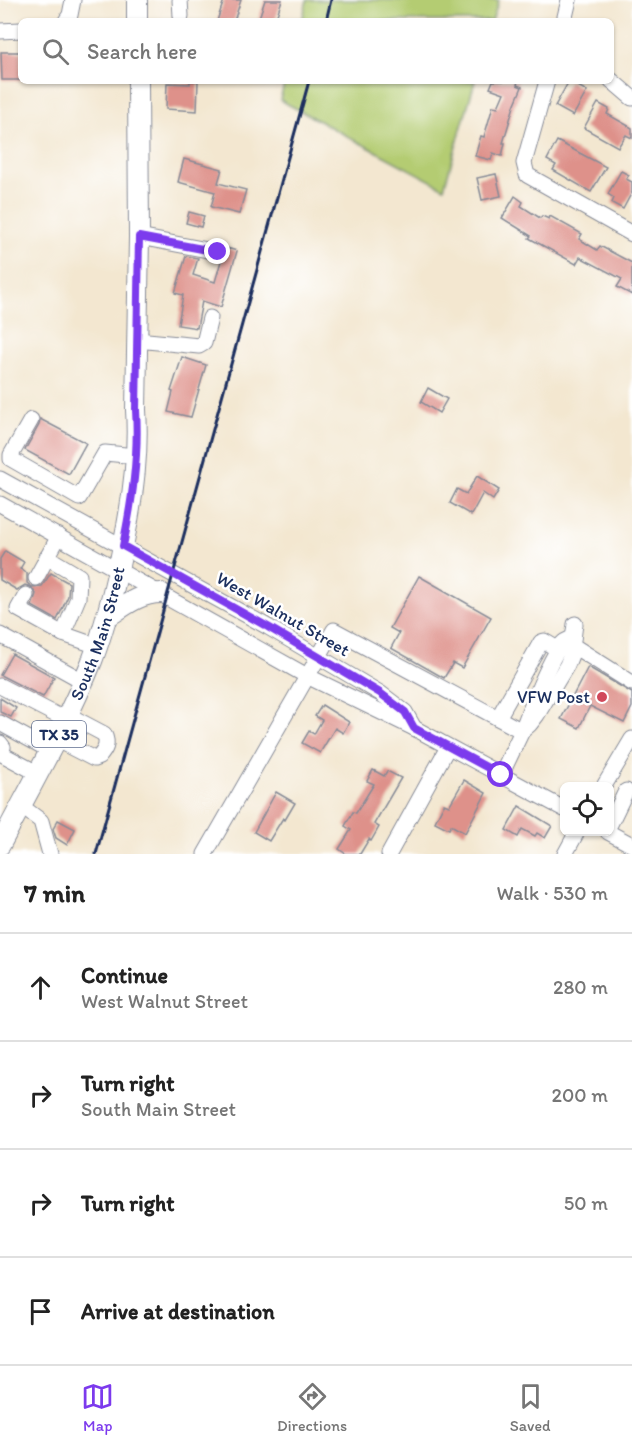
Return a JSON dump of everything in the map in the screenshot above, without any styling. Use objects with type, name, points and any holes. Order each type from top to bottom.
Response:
[{"type":"main road","points":[[137,0],[137,18]]},
{"type":"main road","name":"South Main Street","points":[[2,837],[54,745],[97,646],[117,581],[132,500],[136,456],[139,237],[138,84]]},
{"type":"main road","points":[[106,618],[137,598],[152,593],[161,593]]},
{"type":"street","points":[[68,18],[73,0]]},
{"type":"street","points":[[180,0],[181,16]]},
{"type":"street","points":[[565,18],[570,0]]},
{"type":"street","points":[[0,31],[18,30]]},
{"type":"street","points":[[614,83],[632,98]]},
{"type":"street","points":[[546,84],[524,163],[527,175],[632,234]]},
{"type":"street","points":[[139,237],[218,252]]},
{"type":"street","points":[[137,340],[199,346],[204,343],[210,318]]},
{"type":"street","points":[[31,420],[11,454],[11,459],[80,498]]},
{"type":"street","points":[[69,517],[105,453],[136,456]]},
{"type":"street","points":[[0,502],[5,481],[20,464]]},
{"type":"street","name":"West Walnut Street","points":[[5,481],[319,656],[380,693],[405,712],[414,728]]},
{"type":"street","name":"West Walnut Street","points":[[0,502],[307,676],[414,728],[560,807]]},
{"type":"street","points":[[36,578],[58,536]]},
{"type":"street","points":[[47,557],[79,576],[78,598],[63,634]]},
{"type":"street","points":[[26,595],[18,609],[63,634],[97,646]]},
{"type":"street","points":[[205,854],[332,631],[338,630],[522,731]]},
{"type":"street","points":[[0,635],[83,681]]},
{"type":"street","points":[[498,717],[541,642],[544,641],[570,639],[632,683]]},
{"type":"street","points":[[501,775],[522,731],[545,703],[567,665],[570,639]]},
{"type":"street","points":[[0,686],[104,735],[107,744],[99,757],[94,759],[0,723]]},
{"type":"street","points":[[606,782],[632,739]]},
{"type":"street","points":[[0,743],[3,747],[0,753],[39,774]]},
{"type":"street","points":[[389,854],[448,747]]},
{"type":"street","points":[[614,787],[629,793],[614,816]]},
{"type":"street","points":[[21,806],[41,821],[50,854]]},
{"type":"street","points":[[614,834],[632,845]]},
{"type":"street","points":[[565,854],[574,836]]},
{"type":"green space","points":[[307,0],[499,0],[493,18],[303,18]]},
{"type":"green space","points":[[284,84],[474,84],[444,188],[280,100]]},
{"type":"building","points":[[224,0],[241,0],[235,18],[218,18]]},
{"type":"building","points":[[265,0],[282,0],[276,18],[259,18]]},
{"type":"building","points":[[1,52],[18,52],[18,80],[2,80]]},
{"type":"building","points":[[167,84],[198,84],[197,111],[166,109]]},
{"type":"building","points":[[492,84],[517,84],[522,87],[503,143],[505,143],[502,156],[493,153],[491,160],[475,156],[481,136],[484,137],[493,106],[498,107],[504,93],[490,88]]},
{"type":"building","points":[[567,84],[574,84],[587,91],[573,116],[555,106]]},
{"type":"building","points":[[598,103],[609,109],[607,114],[632,128],[632,138],[626,135],[618,147],[584,128]]},
{"type":"building","points":[[557,141],[606,167],[591,192],[553,170],[556,165],[547,160]]},
{"type":"building","points":[[184,159],[222,169],[218,183],[246,190],[239,214],[211,207],[215,192],[178,182]]},
{"type":"building","points":[[621,171],[629,175],[626,179],[632,182],[632,192],[623,209],[612,203],[614,198],[608,194]]},
{"type":"building","points":[[496,174],[501,196],[482,200],[477,178]]},
{"type":"building","points":[[515,196],[523,202],[521,206],[540,218],[542,216],[549,219],[550,216],[582,234],[579,239],[597,250],[600,246],[632,263],[632,295],[617,287],[622,279],[580,257],[576,264],[529,238],[531,236],[502,218]]},
{"type":"building","points":[[189,212],[204,216],[201,227],[186,223]]},
{"type":"building","points":[[227,248],[237,251],[221,307],[202,301],[197,328],[178,325],[183,295],[175,293],[186,256],[198,258],[193,275],[215,282],[221,261],[227,254]]},
{"type":"building","points":[[182,357],[206,365],[191,417],[168,412],[173,392],[171,391]]},
{"type":"building","points":[[428,388],[447,399],[439,413],[421,402]]},
{"type":"building","points":[[40,419],[86,443],[69,474],[25,450]]},
{"type":"building","points":[[477,476],[499,490],[493,500],[483,493],[471,515],[450,503],[457,489],[466,494]]},
{"type":"building","points":[[5,551],[24,562],[20,569],[27,573],[27,583],[32,587],[42,586],[51,573],[69,583],[68,596],[57,620],[32,606],[36,594],[31,587],[25,585],[17,590],[0,580],[0,559]]},
{"type":"building","points":[[419,576],[491,617],[462,668],[453,663],[444,678],[391,648],[399,633],[390,628]]},
{"type":"building","points":[[12,654],[54,677],[43,697],[0,675]]},
{"type":"building","name":"VFW Post","points":[[588,667],[632,693],[632,707],[624,723],[590,706],[579,728],[561,719]]},
{"type":"building","points":[[0,698],[16,708],[11,717],[0,712]]},
{"type":"building","points":[[322,705],[349,722],[343,733],[335,728],[320,753],[302,743],[309,731],[314,734],[322,720],[315,716]]},
{"type":"building","points":[[373,770],[384,776],[387,771],[401,778],[374,824],[379,827],[371,841],[369,839],[360,854],[346,854],[339,849],[351,830],[345,826],[374,784],[367,781]]},
{"type":"building","points":[[464,780],[486,793],[465,833],[451,825],[449,829],[435,822],[444,804],[449,806]]},
{"type":"building","points":[[276,792],[295,803],[269,841],[254,832]]},
{"type":"building","points":[[519,806],[552,826],[545,838],[522,829],[518,837],[506,830]]},
{"type":"building","points":[[58,820],[75,829],[67,845],[56,838],[53,829]]},
{"type":"railway","points":[[327,18],[331,0]]},
{"type":"railway","points":[[96,854],[308,84]]},
{"type":"place","name":"VFW Post","points":[[602,697]]},
{"type":"route","points":[[218,252],[139,237],[137,433],[132,500],[123,546],[319,656],[380,693],[405,712],[414,728],[501,775]]}]
